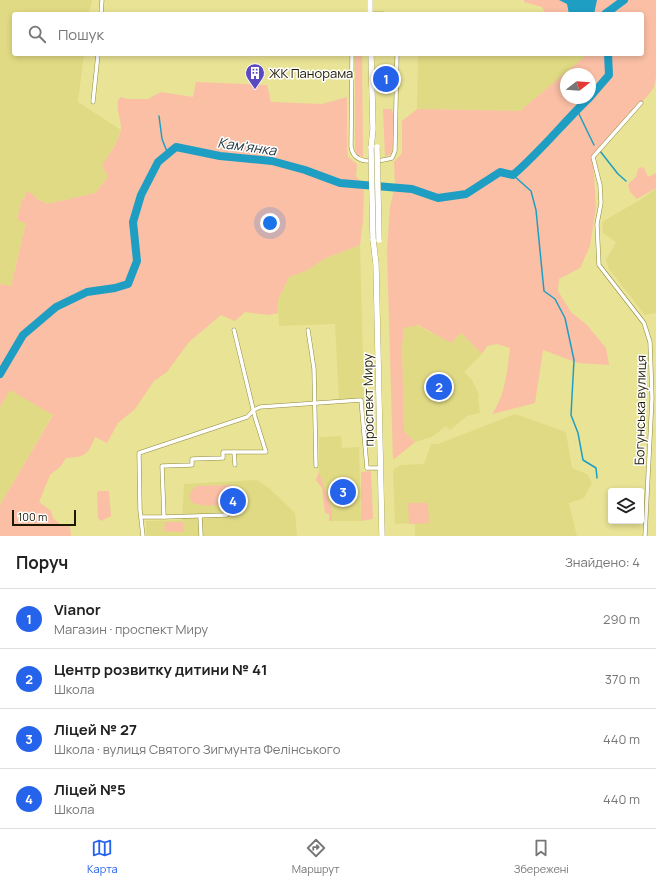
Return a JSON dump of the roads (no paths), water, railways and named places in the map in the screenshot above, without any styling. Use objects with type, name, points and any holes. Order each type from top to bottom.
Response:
[{"type":"main road","points":[[370,0],[372,12]]},
{"type":"main road","name":"проспект Миру","points":[[371,56],[382,536]]},
{"type":"street","points":[[101,12],[102,0]]},
{"type":"street","points":[[93,102],[98,56]]},
{"type":"street","points":[[352,56],[351,146],[353,155],[358,160],[364,160],[388,159],[395,152],[398,56]]},
{"type":"street","name":"Богунська вулиця","points":[[641,103],[593,157],[600,197],[597,224],[599,265],[644,322],[650,342],[654,392],[652,450],[645,536]]},
{"type":"street","points":[[164,517],[162,466],[192,465],[192,459],[223,458],[224,452],[266,452],[234,330]]},
{"type":"street","points":[[308,330],[314,370],[316,466]]},
{"type":"street","points":[[143,536],[140,510],[139,453],[247,417],[254,410],[260,408],[361,400],[367,468],[380,468]]},
{"type":"street","points":[[234,452],[235,465]]},
{"type":"street","points":[[142,517],[226,515]]},
{"type":"street","points":[[200,516],[201,536]]},
{"type":"water","points":[[559,0],[597,0],[594,12],[569,12],[567,4]]},
{"type":"waterway","name":"Кам'янка","points":[[608,12],[624,0]]},
{"type":"waterway","name":"Кам'янка","points":[[596,90],[609,75],[608,56]]},
{"type":"waterway","name":"Кам'янка","points":[[0,374],[23,335],[56,307],[87,292],[115,288],[128,284],[137,261],[133,222],[141,195],[158,162],[176,147],[220,156],[272,161],[305,170],[340,183],[412,189],[438,198],[466,194],[500,172],[513,175],[583,104]]},
{"type":"waterway","points":[[577,110],[594,145]]},
{"type":"waterway","points":[[159,116],[162,139],[168,154]]},
{"type":"waterway","points":[[600,151],[618,174],[626,181]]},
{"type":"waterway","points":[[513,175],[531,191],[536,210],[544,291],[555,299],[565,318],[574,360],[571,415],[578,433],[583,460],[596,468],[597,478]]},
{"type":"place","name":"Vianor","points":[[386,79]]},
{"type":"place","name":"ЖК Панорама","points":[[255,90]]},
{"type":"place","name":"Центр розвитку дитини № 41","points":[[439,387]]},
{"type":"place","name":"Ліцей № 27","points":[[343,492]]},
{"type":"place","name":"Ліцей №5","points":[[233,501]]}]
